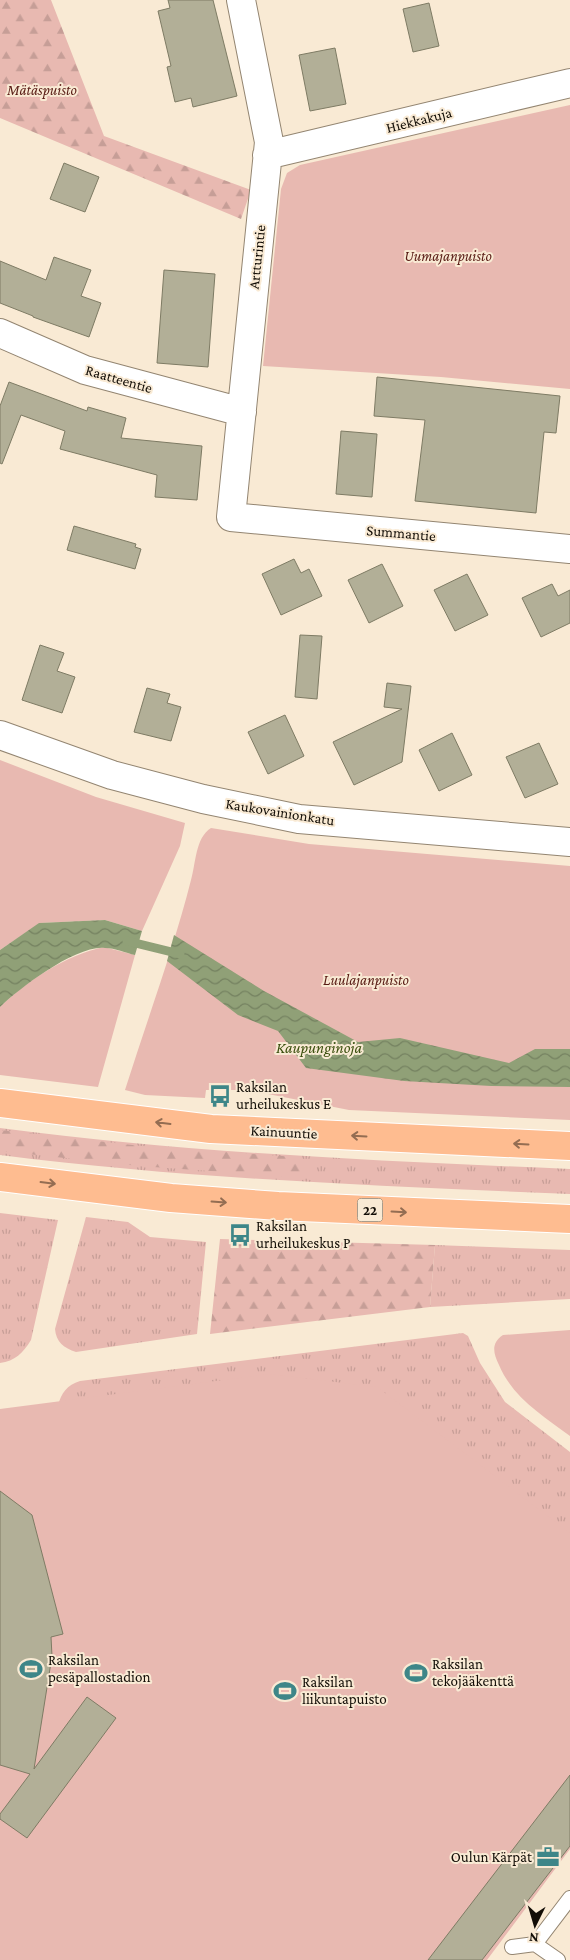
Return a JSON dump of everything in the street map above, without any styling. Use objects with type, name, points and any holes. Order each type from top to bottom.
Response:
[{"type":"highway","name":"Kainuuntie","points":[[0,1103],[211,1129],[570,1146]]},
{"type":"highway","name":"22","points":[[0,1176],[171,1198],[278,1206],[570,1220]]},
{"type":"street","name":"Artturintie","points":[[231,517],[269,142],[241,0]]},
{"type":"street","name":"Hiekkakuja","points":[[267,155],[570,83]]},
{"type":"street","name":"Raatteentie","points":[[0,333],[85,370],[242,412]]},
{"type":"street","name":"Summantie","points":[[231,517],[570,549]]},
{"type":"street","name":"Kaukovainionkatu","points":[[0,735],[112,775],[203,799],[299,819],[570,842]]},
{"type":"lane","points":[[535,1944],[570,1898]]},
{"type":"lane","points":[[512,1947],[535,1944],[558,1960]]},
{"type":"green space","name":"Mätäspuisto","points":[[0,0],[51,0],[104,136],[251,190],[241,219],[0,118]]},
{"type":"green space","name":"Uumajanpuisto","points":[[570,105],[570,389],[441,377],[263,366],[281,189],[287,173],[300,165]]},
{"type":"green space","points":[[0,760],[96,797],[185,823],[180,846],[142,931],[105,920],[40,923],[0,950]]},
{"type":"green space","name":"Luulajanpuisto","points":[[211,828],[309,844],[570,866],[570,1120],[349,1110],[247,1090],[206,1090],[205,1098],[145,1095],[125,1090],[176,933],[199,845],[206,832]]},
{"type":"green space","points":[[104,947],[135,955],[98,1087],[0,1075],[0,1007],[23,987],[48,970],[76,956]]},
{"type":"green space","points":[[0,1128],[71,1137],[213,1150],[570,1169],[570,1194],[213,1176],[0,1155]]},
{"type":"green space","points":[[0,1130],[141,1146],[296,1157],[302,1163],[302,1171],[293,1177],[139,1166],[0,1151]]},
{"type":"green space","points":[[0,1213],[58,1220],[31,1340],[18,1356],[0,1363]]},
{"type":"green space","points":[[86,1217],[128,1222],[150,1237],[206,1242],[197,1334],[76,1352],[61,1344],[55,1329]]},
{"type":"green space","points":[[220,1239],[435,1245],[430,1307],[210,1334]]},
{"type":"green space","points":[[435,1245],[570,1250],[570,1299],[430,1307]]},
{"type":"green space","points":[[570,1330],[570,1436],[529,1405],[512,1387],[497,1361],[494,1349],[496,1341],[503,1335]]},
{"type":"green space","points":[[463,1333],[468,1336],[480,1363],[505,1402],[570,1452],[570,1557],[58,1406],[65,1390],[80,1381]]},
{"type":"green space","name":"Raksilan liikuntapuisto","points":[[269,1374],[377,1387],[570,1533],[570,1849],[487,1960],[0,1960],[0,1409]]},
{"type":"water","points":[[105,920],[142,931],[135,955],[105,948],[79,953],[34,979],[0,1007],[0,950],[39,923]]},
{"type":"water","name":"Kaupunginoja","points":[[174,935],[264,991],[358,1042],[400,1038],[509,1063],[535,1049],[570,1049],[570,1087],[491,1086],[404,1081],[306,1068],[278,1031],[238,1015],[167,961]]},
{"type":"building","points":[[168,0],[213,0],[237,96],[193,107],[191,98],[175,102],[167,67],[171,66],[158,11],[170,8]]},
{"type":"building","points":[[429,3],[439,46],[413,52],[403,9]]},
{"type":"building","points":[[335,48],[346,104],[310,111],[299,55]]},
{"type":"building","points":[[64,163],[99,177],[85,212],[50,199]]},
{"type":"building","points":[[54,257],[91,270],[81,296],[101,303],[89,337],[0,303],[0,261],[46,280]]},
{"type":"building","points":[[164,270],[215,274],[208,367],[157,363]]},
{"type":"building","points":[[377,377],[560,396],[556,433],[544,432],[536,513],[415,501],[425,420],[374,416]]},
{"type":"building","points":[[9,382],[87,411],[88,407],[126,418],[121,438],[202,446],[197,500],[155,497],[157,475],[60,449],[65,431],[21,415],[2,464],[0,463],[0,406]]},
{"type":"building","points":[[341,431],[377,434],[372,497],[336,494]]},
{"type":"building","points":[[74,526],[136,544],[135,547],[141,549],[135,569],[67,550]]},
{"type":"building","points":[[294,559],[301,573],[309,569],[322,596],[281,615],[262,574]]},
{"type":"building","points":[[382,564],[403,606],[369,623],[348,580]]},
{"type":"building","points":[[467,574],[488,615],[455,631],[434,590]]},
{"type":"building","points":[[552,584],[558,596],[570,590],[570,623],[541,637],[522,598]]},
{"type":"building","points":[[300,635],[322,636],[317,699],[295,697]]},
{"type":"building","points":[[40,645],[64,653],[57,671],[75,677],[62,713],[22,700]]},
{"type":"building","points":[[387,683],[411,686],[402,762],[354,785],[333,742],[402,709],[384,707]]},
{"type":"building","points":[[147,688],[170,694],[167,703],[181,707],[171,741],[134,732]]},
{"type":"building","points":[[285,715],[304,756],[268,774],[248,732]]},
{"type":"building","points":[[452,733],[472,775],[439,791],[419,750]]},
{"type":"building","points":[[539,743],[558,784],[525,798],[506,757]]},
{"type":"building","name":"Raksilan pesäpallostadion","points":[[0,1491],[32,1515],[63,1634],[51,1637],[52,1656],[34,1769],[87,1697],[116,1718],[27,1838],[0,1819],[0,1814],[30,1774],[0,1765]]},
{"type":"building","points":[[570,1775],[570,1846],[482,1960],[428,1960]]},
{"type":"waterway","name":"Kaupunginoja","points":[[127,941],[180,954]]},
{"type":"place","name":"Raksilan urheilukeskus E","points":[[220,1096]]},
{"type":"place","name":"Raksilan urheilukeskus P","points":[[240,1235]]},
{"type":"place","name":"Raksilan pesäpallostadion","points":[[31,1669]]},
{"type":"place","name":"Raksilan tekojääkenttä","points":[[416,1673]]},
{"type":"place","name":"Raksilan liikuntapuisto","points":[[285,1691]]},
{"type":"place","name":"Oulun Kärpät","points":[[548,1857]]}]
